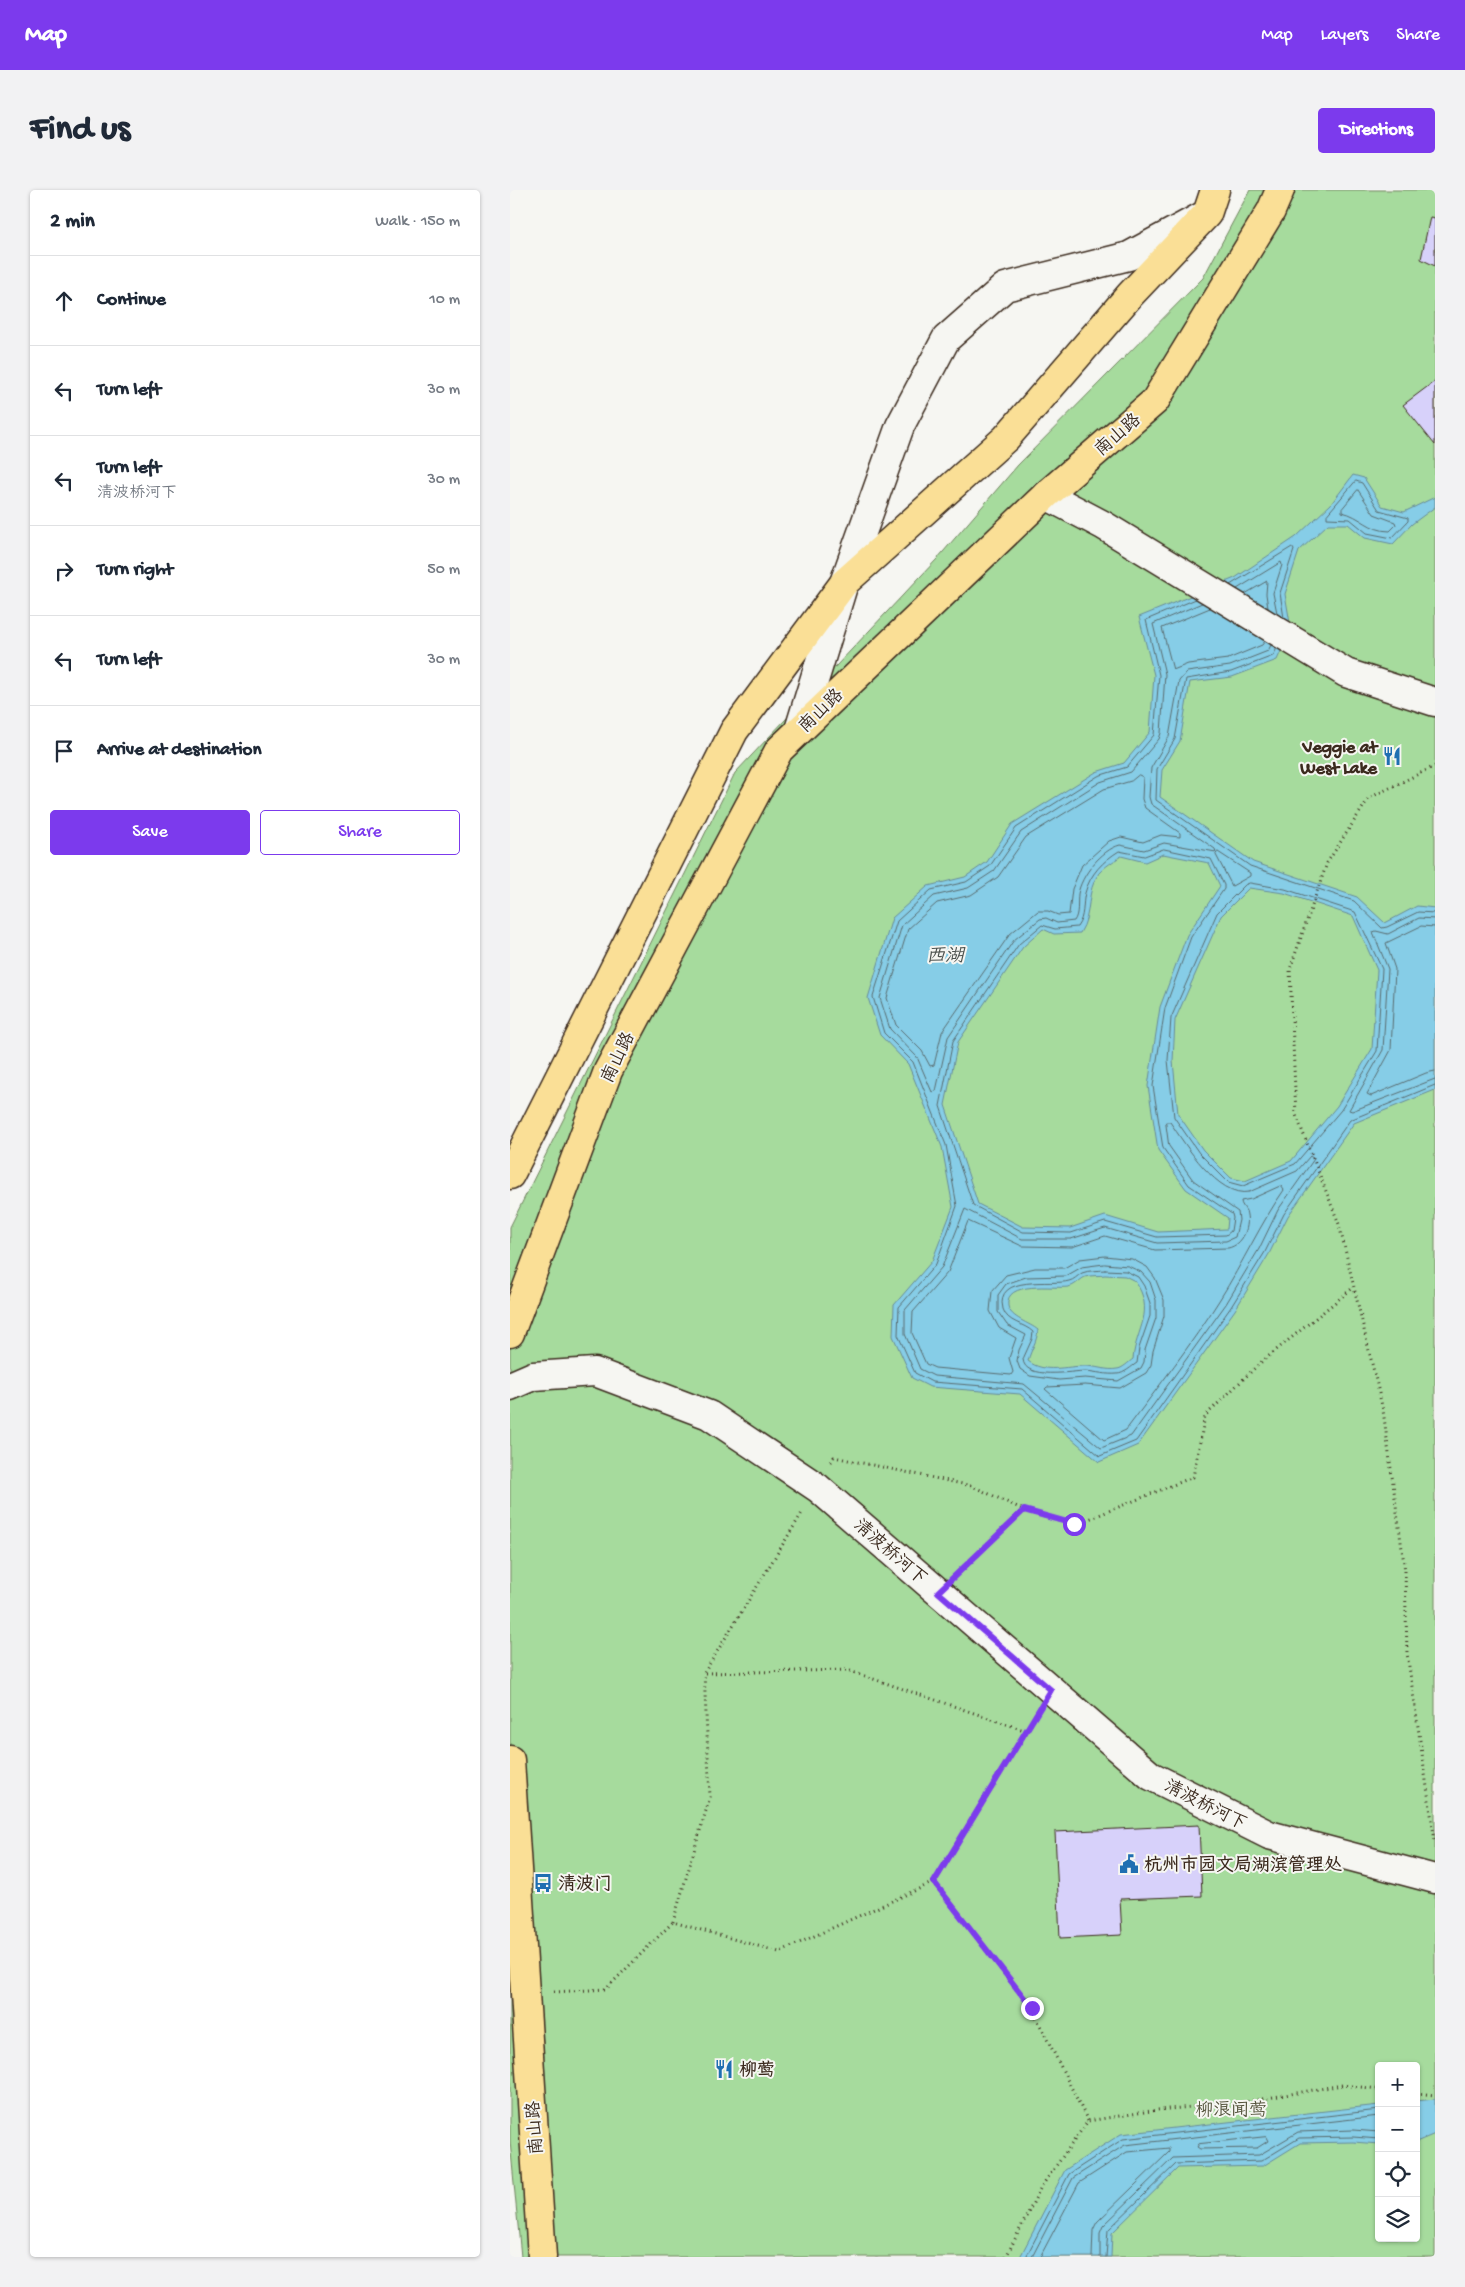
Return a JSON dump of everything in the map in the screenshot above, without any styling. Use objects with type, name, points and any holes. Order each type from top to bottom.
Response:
[{"type":"main road","name":"南山路","points":[[510,1333],[608,1071],[779,750],[1046,495],[1155,401],[1271,211],[1280,190]]},
{"type":"main road","points":[[510,1175],[734,731],[844,583],[1006,438],[1211,202]]},
{"type":"main road","name":"南山路","points":[[510,1760],[542,2257]]},
{"type":"street","points":[[799,730],[844,583],[900,426],[946,339],[1005,287],[1129,256],[1211,202]]},
{"type":"street","points":[[1046,495],[1103,525],[1346,673],[1435,702]]},
{"type":"street","name":"清波桥河下","points":[[510,1386],[533,1376],[595,1372],[709,1415],[818,1488],[1151,1776],[1261,1831],[1279,1838],[1435,1879]]},
{"type":"path","points":[[1435,766],[1369,798],[1326,863],[1290,969],[1296,1115],[1339,1224],[1383,1410],[1405,1571],[1407,1653],[1435,1841]]},
{"type":"path","points":[[525,1993],[606,1989],[673,1922],[710,1797],[704,1673],[818,1488],[834,1457],[972,1486],[1024,1510],[1074,1524],[1192,1477],[1205,1416],[1259,1364],[1354,1287]]},
{"type":"path","points":[[938,1592],[1024,1510]]},
{"type":"path","points":[[704,1673],[848,1670],[1027,1731]]},
{"type":"path","points":[[673,1922],[779,1952],[934,1882],[1051,1690]]},
{"type":"path","points":[[934,1882],[1032,2008],[1088,2121]]},
{"type":"path","points":[[1006,2257],[1041,2186],[1088,2121],[1157,2110],[1240,2103],[1342,2085],[1375,2089]]},
{"type":"path","points":[[1420,2093],[1435,2095]]},
{"type":"green space","name":"柳浪闻莺","points":[[1250,190],[1435,190],[1435,2257],[521,2257],[510,2141],[510,1227],[735,773],[937,559],[1018,465],[1203,278]]},
{"type":"water","name":"西湖","points":[[1353,475],[1364,478],[1382,506],[1404,512],[1435,497],[1435,507],[1412,524],[1393,544],[1365,538],[1348,524],[1328,524],[1299,551],[1285,594],[1291,629],[1277,660],[1232,677],[1190,682],[1180,741],[1162,770],[1160,797],[1253,862],[1357,897],[1385,923],[1417,906],[1435,908],[1435,1090],[1354,1123],[1288,1216],[1269,1254],[1235,1310],[1138,1445],[1099,1462],[1020,1394],[930,1387],[912,1378],[893,1336],[894,1305],[932,1261],[953,1207],[942,1147],[908,1064],[880,1035],[868,998],[892,918],[928,886],[965,877],[987,862],[1012,824],[1096,772],[1124,763],[1150,732],[1154,675],[1139,617],[1235,578],[1296,537],[1331,504]],"holes":[[[1163,854],[1209,863],[1220,886],[1187,935],[1160,1007],[1148,1086],[1158,1150],[1186,1189],[1228,1218],[1227,1229],[1158,1232],[1105,1216],[1070,1228],[1023,1227],[978,1204],[945,1105],[958,1042],[1023,947],[1043,929],[1054,934],[1080,933],[1086,918],[1092,888],[1101,871],[1121,856],[1145,862]],[[1249,888],[1284,893],[1353,916],[1377,970],[1372,1049],[1337,1106],[1291,1161],[1245,1181],[1231,1178],[1203,1150],[1178,1114],[1173,1061],[1175,1020],[1221,916]],[[1103,1275],[1125,1276],[1135,1281],[1141,1292],[1144,1302],[1143,1320],[1133,1359],[1119,1369],[1085,1366],[1048,1368],[1034,1365],[1028,1361],[1038,1330],[1012,1314],[1008,1306],[1009,1298],[1014,1292],[1031,1288],[1068,1287],[1085,1277]]]},
{"type":"water","points":[[1435,2099],[1435,2134],[1420,2140],[1420,2107],[1420,2101]]},
{"type":"water","points":[[1375,2105],[1375,2144],[1300,2143],[1263,2166],[1178,2168],[1112,2233],[1111,2257],[1020,2257],[1065,2170],[1121,2134]]},
{"type":"building","points":[[1430,217],[1435,218],[1435,266],[1421,259]]},
{"type":"building","points":[[1435,381],[1435,445],[1403,405]]},
{"type":"building","name":"杭州市园文局湖滨管理处","points":[[1199,1825],[1202,1896],[1120,1899],[1122,1935],[1060,1938],[1055,1832]]},
{"type":"place","name":"Veggie at West Lake","points":[[1392,756]]},
{"type":"place","name":"杭州市园文局湖滨管理处","points":[[1129,1864]]},
{"type":"place","name":"清波门","points":[[543,1883]]},
{"type":"place","name":"柳莺","points":[[724,2069]]},
{"type":"route","points":[[1032,2008],[934,1882],[1051,1690],[938,1592],[1024,1510],[1074,1524]]}]
